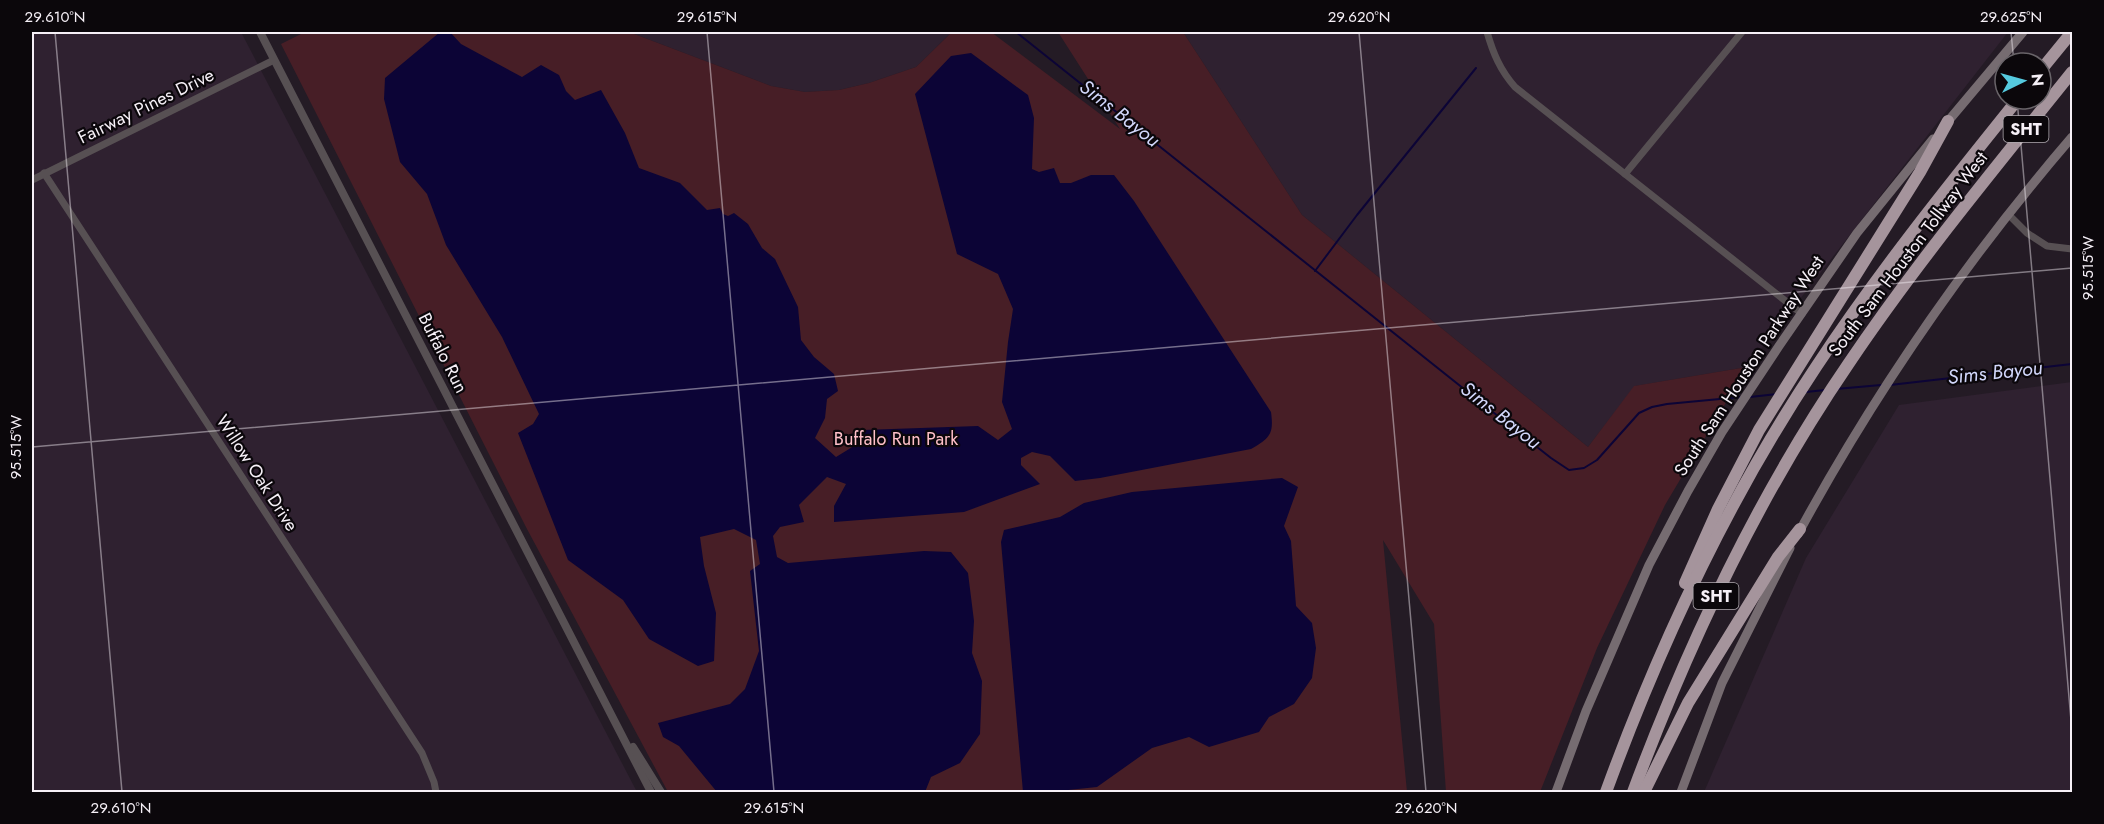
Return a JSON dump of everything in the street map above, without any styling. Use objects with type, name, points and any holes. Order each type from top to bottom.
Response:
[{"type":"highway","points":[[2053,55],[2072,32]]},
{"type":"highway","name":"South Sam Houston Tollway West","points":[[1633,792],[1675,683],[1714,600],[1777,479],[1819,410],[1898,291],[2073,72]]},
{"type":"highway","name":"South Sam Houston Tollway West","points":[[1606,792],[1662,651],[1742,490],[1787,413],[1815,368],[1882,272],[2008,111]]},
{"type":"highway","points":[[1638,709],[1697,554],[1759,430],[1914,182],[1948,121]]},
{"type":"highway","points":[[1644,792],[1688,704],[1778,557],[1800,529]]},
{"type":"main road","name":"South Sam Houston Parkway West","points":[[1556,792],[1586,711],[1649,566],[1722,432],[1857,233],[2023,32]]},
{"type":"main road","points":[[1681,792],[1722,683],[1757,611],[1800,529],[1863,421],[1970,264],[2073,137]]},
{"type":"street","name":"Buffalo Run","points":[[260,32],[651,792]]},
{"type":"street","points":[[1487,32],[1495,58],[1503,73],[1515,87],[1802,314]]},
{"type":"street","points":[[1625,174],[1742,32]]},
{"type":"street","name":"Fairway Pines Drive","points":[[32,180],[274,60]]},
{"type":"street","name":"Willow Oak Drive","points":[[44,173],[422,753],[436,792]]},
{"type":"street","points":[[2008,215],[2027,233],[2047,246],[2073,249]]},
{"type":"street","name":"Buffalo Run","points":[[598,690],[661,792]]},
{"type":"shaded area","points":[[32,32],[241,32],[637,792],[32,792]]},
{"type":"shaded area","points":[[440,32],[450,32],[461,44],[522,77],[541,65],[559,75],[566,91],[575,100],[601,90],[625,133],[639,168],[680,183],[707,210],[720,208],[723,214],[728,216],[734,213],[748,224],[762,248],[775,259],[798,307],[801,340],[814,357],[834,374],[838,391],[827,399],[825,418],[815,438],[836,457],[854,446],[851,434],[863,430],[978,426],[998,440],[1012,429],[1002,402],[1013,309],[998,274],[957,254],[915,94],[951,56],[971,53],[1028,95],[1034,118],[1032,169],[1039,172],[1054,168],[1060,183],[1071,183],[1091,175],[1114,175],[1134,201],[1271,412],[1272,426],[1269,435],[1263,442],[1251,449],[1075,481],[1050,456],[1032,452],[1021,458],[1021,465],[1040,484],[964,512],[834,522],[834,506],[846,484],[827,477],[799,505],[804,522],[780,527],[773,536],[777,557],[788,563],[924,551],[951,552],[968,573],[974,621],[972,653],[982,681],[980,734],[960,763],[931,777],[925,792],[717,792],[679,746],[663,737],[658,723],[730,704],[745,689],[759,651],[750,571],[760,564],[756,540],[734,529],[700,537],[704,566],[716,613],[714,661],[698,666],[649,639],[623,600],[568,560],[518,433],[533,424],[539,414],[502,337],[446,245],[427,194],[400,162],[384,99],[385,78]]},
{"type":"shaded area","points":[[629,32],[952,32],[916,67],[869,83],[839,90],[805,92],[771,86]]},
{"type":"shaded area","points":[[1183,32],[2008,32],[1747,367],[1635,386],[1588,447],[1302,215]]},
{"type":"shaded area","points":[[2072,382],[2072,792],[1704,792],[1806,558],[1899,405]]},
{"type":"shaded area","points":[[1282,478],[1298,487],[1284,526],[1291,541],[1296,606],[1312,623],[1316,648],[1312,678],[1294,704],[1269,717],[1259,732],[1209,747],[1189,737],[1152,748],[1097,787],[1023,792],[1001,542],[1004,530],[1060,517],[1084,503],[1132,492]]},
{"type":"green space","name":"Buffalo Run Park","points":[[305,32],[629,32],[771,86],[805,92],[839,90],[869,83],[916,67],[952,32],[991,32],[1120,129],[1058,32],[1183,32],[1302,215],[1588,447],[1634,386],[1747,367],[1665,505],[1597,648],[1540,792],[1446,792],[1434,624],[1383,540],[1407,792],[668,792],[527,529],[281,44]]},
{"type":"waterway","name":"Sims Bayou","points":[[1016,32],[1513,428],[1569,470],[1584,468],[1597,460],[1639,413],[1652,407],[1741,397]]},
{"type":"waterway","points":[[1315,271],[1357,215],[1476,68]]},
{"type":"waterway","name":"Sims Bayou","points":[[1890,385],[2072,364]]},
{"type":"waterway","name":"Sims Bayou","points":[[1836,389],[1881,385]]},
{"type":"waterway","name":"Sims Bayou","points":[[1806,392],[1825,390]]},
{"type":"waterway","name":"Sims Bayou","points":[[1750,397],[1777,394]]}]
